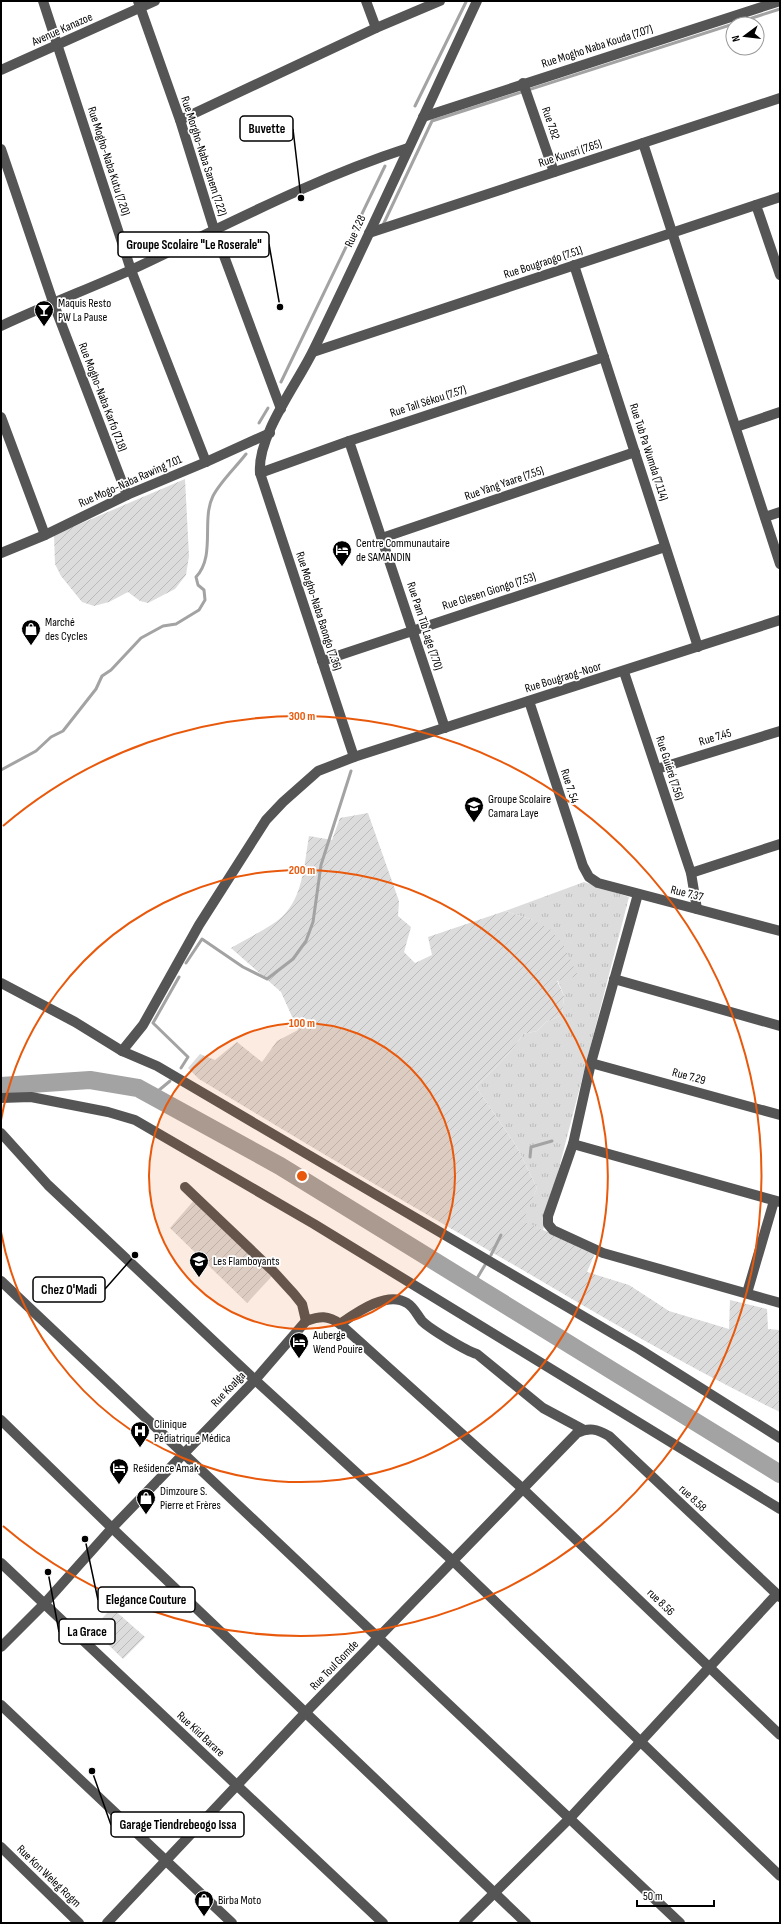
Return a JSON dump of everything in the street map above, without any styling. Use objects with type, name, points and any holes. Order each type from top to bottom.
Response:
[{"type":"street","name":"Rue Mogho-Naba Kutu (7.20)","points":[[43,1],[131,270],[206,462]]},
{"type":"street","name":"Avenue Kanazoe","points":[[1,70],[58,45],[139,5],[155,1]]},
{"type":"street","points":[[366,1],[376,28]]},
{"type":"street","points":[[180,120],[376,28],[440,1]]},
{"type":"street","name":"Rue Mogho Naba Kouda (7.07)","points":[[423,116],[780,1]]},
{"type":"street","name":"Rue 7.28","points":[[260,472],[259,461],[281,409],[313,352],[423,116],[479,2]]},
{"type":"street","name":"Rue Morgho-Naba Sanem (7.22)","points":[[139,5],[180,120],[214,229],[281,409]]},
{"type":"street","name":"Rue 7.82","points":[[523,83],[554,172]]},
{"type":"street","name":"Rue Kunsri (7.65)","points":[[369,233],[780,98]]},
{"type":"street","points":[[643,143],[780,564]]},
{"type":"street","points":[[1,326],[53,302],[131,270],[214,229],[356,166],[408,148]]},
{"type":"street","name":"Rue Mogho-Naba Karfo (7.18)","points":[[1,149],[53,302],[127,495]]},
{"type":"street","name":"Rue Bougraogo (7.51)","points":[[313,352],[780,197]]},
{"type":"street","points":[[756,205],[780,275]]},
{"type":"street","name":"Rue Tub Pa Wumda (7.114)","points":[[574,265],[698,647]]},
{"type":"street","name":"Rue Tall Sékou (7.57)","points":[[260,472],[349,440],[604,357]]},
{"type":"street","points":[[736,427],[780,412]]},
{"type":"street","points":[[1,417],[46,535]]},
{"type":"street","name":"Rue Mogo-Naba Rawing 7.01","points":[[1,553],[46,535],[127,495],[270,433]]},
{"type":"street","name":"Rue Pam Tib Lage (7.70)","points":[[349,440],[445,728]]},
{"type":"street","name":"Rue Yâng Yaare (7.55)","points":[[382,538],[635,452]]},
{"type":"street","name":"Rue Mogho-Naba Baongo (7.36)","points":[[260,472],[354,757]]},
{"type":"street","points":[[765,517],[780,512]]},
{"type":"street","name":"Rue Glesen Giongo (7.53)","points":[[322,661],[665,547]]},
{"type":"street","name":"Rue Bougraog-Noor","points":[[122,1051],[143,1025],[199,925],[266,820],[283,802],[318,771],[354,757],[624,672],[780,620]]},
{"type":"street","name":"Rue Guiéré (7.56)","points":[[624,672],[691,873],[697,909]]},
{"type":"street","name":"Rue 7. 54","points":[[529,701],[583,866],[589,877]]},
{"type":"street","name":"Rue 7.45","points":[[657,769],[780,730]]},
{"type":"street","points":[[691,873],[780,844]]},
{"type":"street","name":"Rue 7.37","points":[[589,877],[598,883],[780,931]]},
{"type":"street","points":[[638,894],[591,1063],[572,1144],[548,1216],[548,1224],[553,1230],[603,1253],[780,1303]]},
{"type":"street","points":[[614,979],[780,1026]]},
{"type":"street","points":[[1,983],[76,1022],[122,1051],[157,1066],[640,1349],[780,1438]]},
{"type":"street","name":"Rue 7.29","points":[[591,1063],[780,1115]]},
{"type":"street","points":[[1,1098],[31,1097],[108,1112],[135,1120],[314,1224],[780,1509]]},
{"type":"street","points":[[1,1133],[48,1185],[255,1380],[454,1561],[780,1876]]},
{"type":"street","points":[[572,1144],[777,1202],[747,1293]]},
{"type":"street","points":[[185,1187],[273,1271],[294,1294],[302,1304],[306,1321]]},
{"type":"street","points":[[1,1281],[680,1923]]},
{"type":"street","points":[[340,1324],[362,1309],[383,1301],[396,1300],[406,1302],[429,1327],[468,1351],[477,1354],[543,1408],[584,1430]]},
{"type":"street","name":"rue 8.56","points":[[306,1321],[321,1316],[333,1319],[340,1324],[523,1489],[780,1735]]},
{"type":"street","name":"Rue Koalga","points":[[1,1647],[44,1604],[112,1528],[255,1380],[306,1321]]},
{"type":"street","points":[[1,1420],[526,1923]]},
{"type":"street","name":"rue 8.58","points":[[584,1430],[590,1428],[600,1430],[609,1436],[779,1596]]},
{"type":"street","name":"Rue Toul Gomde","points":[[106,1923],[306,1712],[577,1433],[584,1430]]},
{"type":"street","name":"Rue Kiid Barare","points":[[1,1563],[383,1923]]},
{"type":"street","points":[[464,1923],[570,1818],[640,1741],[779,1596]]},
{"type":"street","points":[[1,1705],[232,1923]]},
{"type":"street","name":"Rue Kon Weleg Rogm","points":[[1,1847],[79,1923]]},
{"type":"green space","points":[[185,479],[189,556],[186,575],[175,589],[148,603],[140,601],[128,592],[109,602],[94,606],[82,602],[61,576],[55,564],[54,535]]},
{"type":"green space","points":[[368,813],[399,901],[398,916],[411,927],[404,952],[415,963],[432,955],[428,937],[505,911],[533,920],[551,930],[563,944],[578,976],[557,981],[564,996],[562,1015],[546,1022],[537,1031],[523,1034],[507,1055],[476,1087],[517,1147],[537,1188],[523,1221],[595,1253],[587,1272],[629,1285],[669,1311],[729,1329],[730,1300],[767,1309],[768,1329],[780,1330],[780,1412],[681,1361],[400,1199],[199,1079],[188,1068],[200,1054],[215,1060],[237,1042],[262,1062],[277,1041],[298,1030],[281,992],[231,948],[260,932],[286,913],[292,904],[301,882],[309,836],[332,840],[340,818]]},
{"type":"green space","points":[[584,882],[629,897],[543,1230],[522,1221],[537,1188],[517,1147],[476,1087],[507,1055],[523,1034],[537,1031],[546,1022],[562,1015],[564,996],[533,920],[505,911]]},
{"type":"green space","points":[[196,1198],[274,1274],[247,1303],[170,1228]]},
{"type":"green space","points":[[112,1608],[145,1637],[123,1659],[92,1629]]},
{"type":"waterway","points":[[415,106],[466,2]]},
{"type":"waterway","points":[[383,225],[432,121],[780,9]]},
{"type":"waterway","points":[[281,382],[385,166]]},
{"type":"waterway","points":[[259,423],[268,408]]},
{"type":"waterway","points":[[1,770],[36,751],[51,737],[63,731],[96,689],[102,676],[111,670],[141,638],[163,626],[176,624],[199,610],[205,600],[204,590],[198,585],[196,577],[202,568],[205,559],[207,548],[208,516],[213,496],[220,485],[246,454]]},
{"type":"waterway","points":[[186,963],[202,939],[243,967],[267,979],[293,959],[306,941],[313,922],[321,865],[351,771]]},
{"type":"waterway","points":[[179,977],[153,1023],[188,1057],[181,1068]]},
{"type":"waterway","points":[[1,1086],[90,1080],[138,1088],[280,1166],[780,1474]]},
{"type":"waterway","points":[[152,1096],[170,1081]]},
{"type":"waterway","points":[[530,1157],[531,1147],[552,1141]]},
{"type":"waterway","points":[[491,1255],[501,1235]]},
{"type":"waterway","points":[[473,1285],[485,1265]]},
{"type":"place","name":"Buvette","points":[[301,198]]},
{"type":"place","name":"Groupe Scolaire \"Le Roserale\"","points":[[280,307]]},
{"type":"place","name":"Maquis Resto PW La Pause","points":[[44,327]]},
{"type":"place","name":"Centre Communautaire de SAMANDIN","points":[[342,567]]},
{"type":"place","name":"Marché des Cycles","points":[[31,646]]},
{"type":"place","name":"Groupe Scolaire Camara Laye","points":[[474,823]]},
{"type":"place","name":"Chez O'Madi","points":[[135,1255]]},
{"type":"place","name":"Les Flamboyants","points":[[199,1278]]},
{"type":"place","name":"Auberge Wend Pouire","points":[[299,1359]]},
{"type":"place","name":"Clinique Pédiatrique Médica","points":[[140,1448]]},
{"type":"place","name":"Reśidence Amak","points":[[119,1485]]},
{"type":"place","name":"Dimzoure S. Pierre et Frères","points":[[146,1515]]},
{"type":"place","name":"Elegance Couture","points":[[85,1539]]},
{"type":"place","name":"La Grace","points":[[48,1572]]},
{"type":"place","name":"Garage Tiendrebeogo Issa","points":[[92,1771]]},
{"type":"place","name":"Birba Moto","points":[[204,1917]]}]
